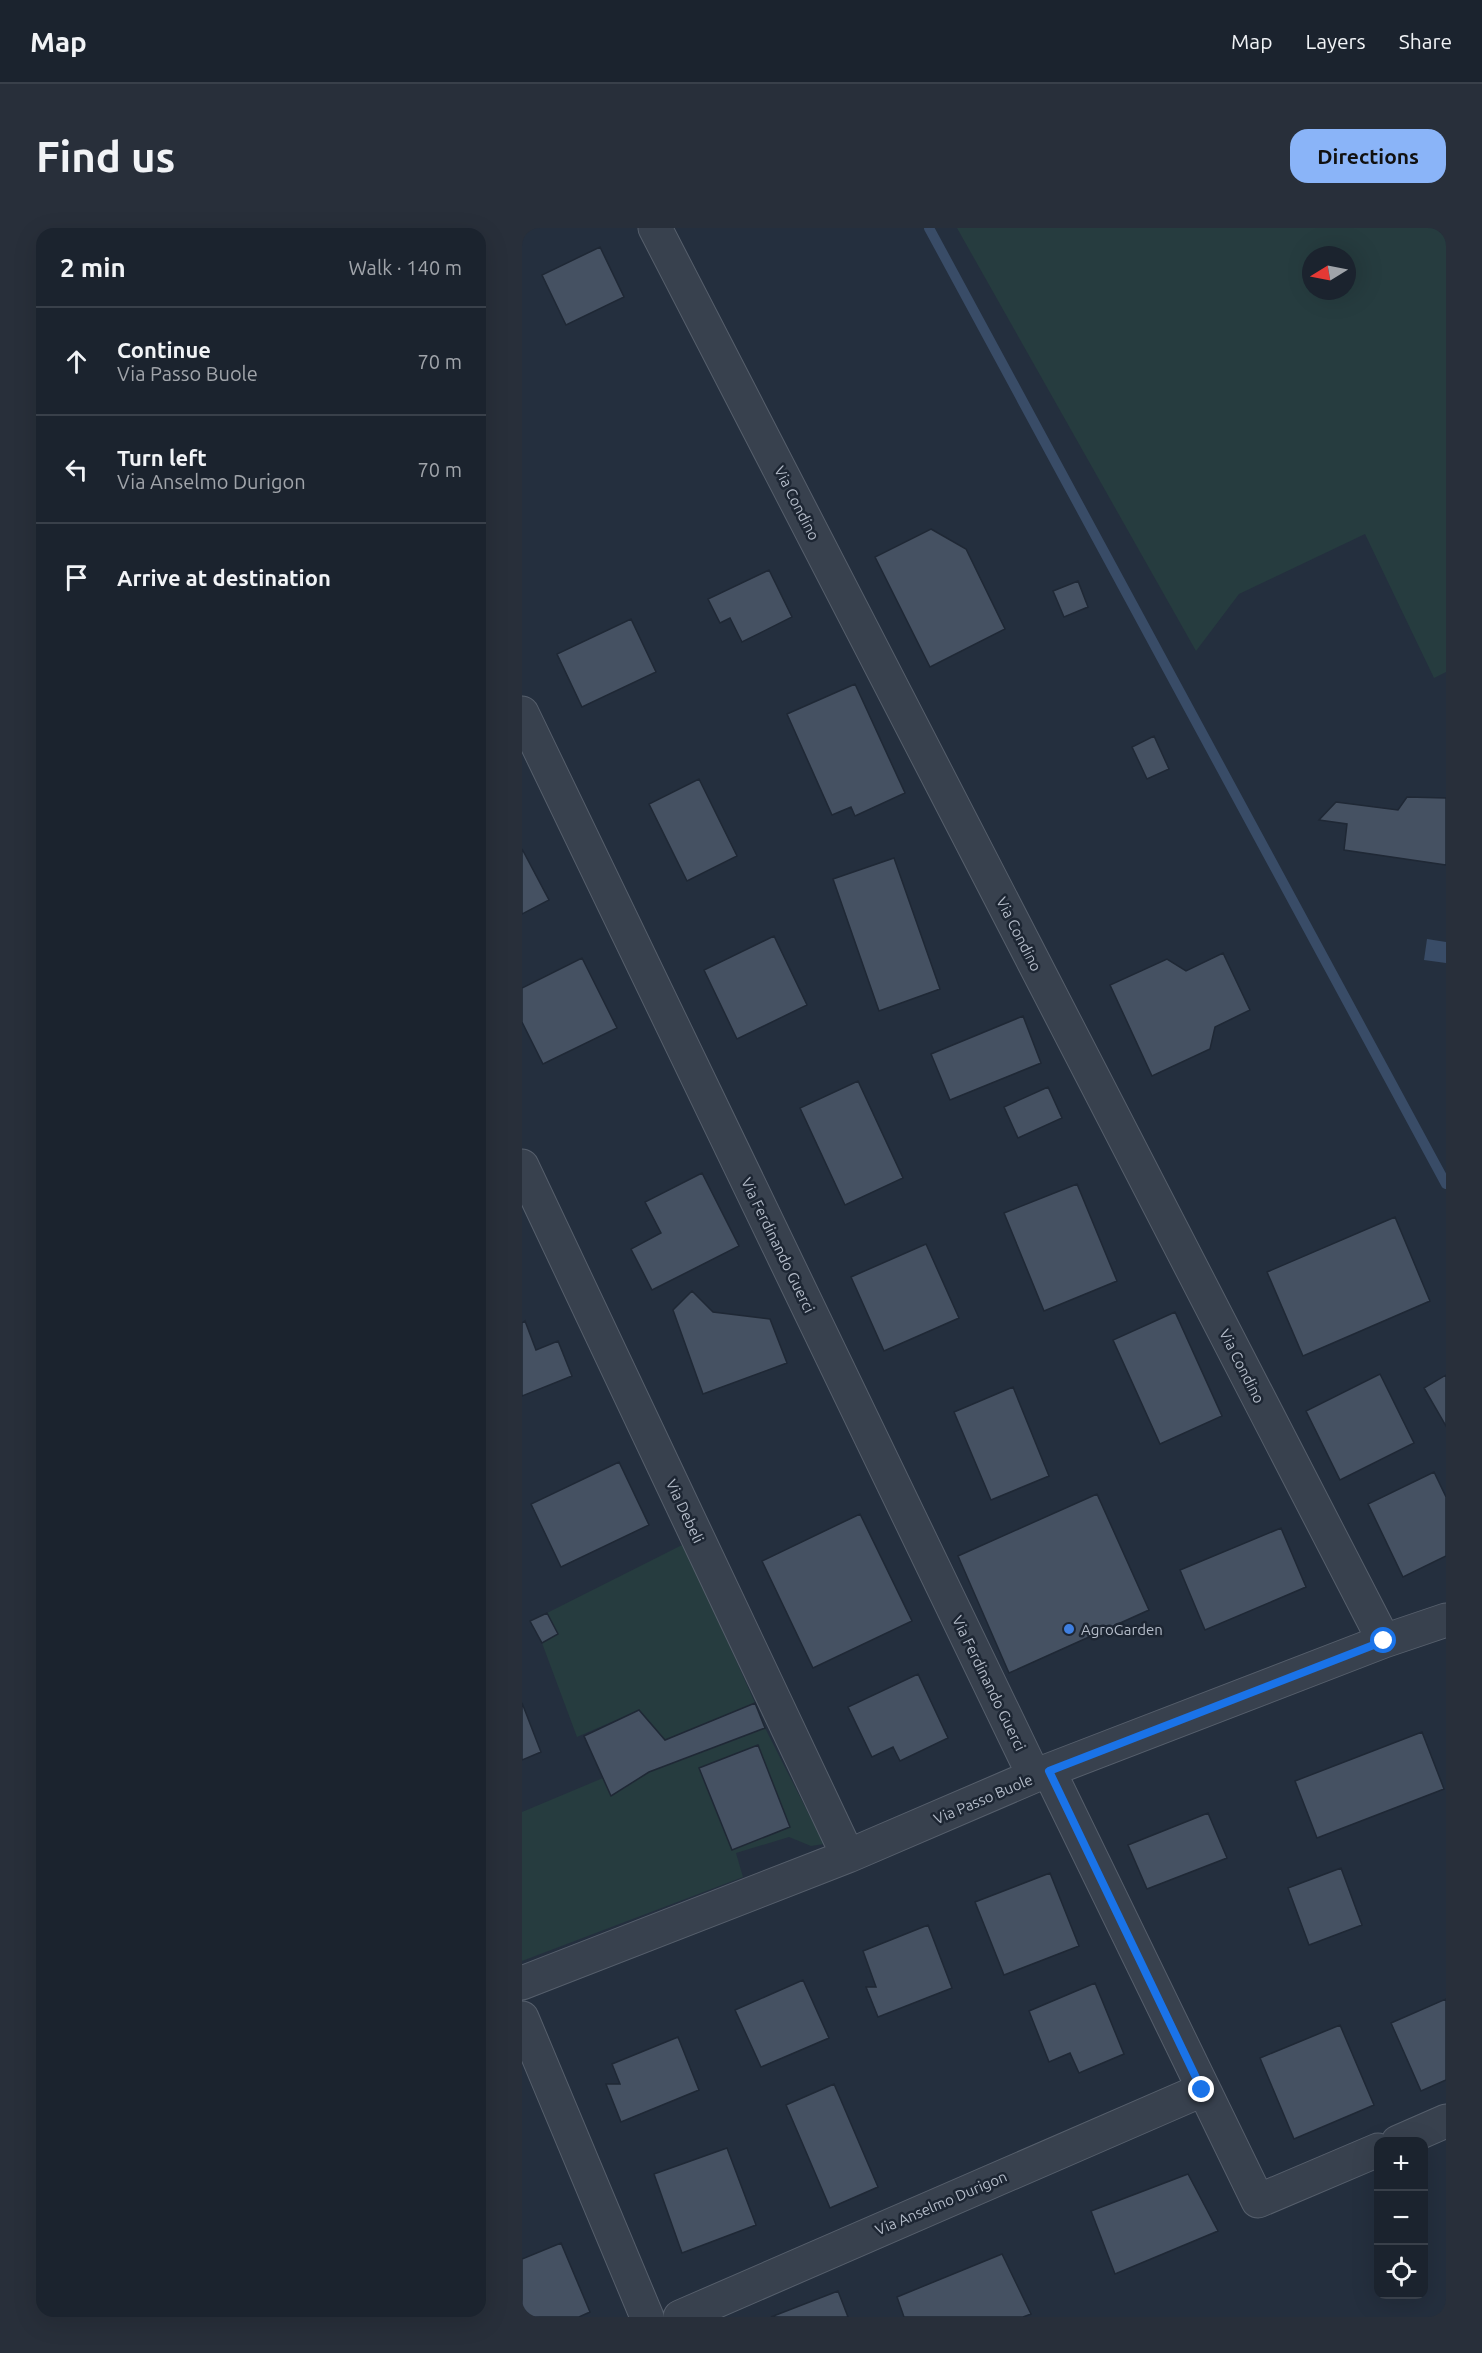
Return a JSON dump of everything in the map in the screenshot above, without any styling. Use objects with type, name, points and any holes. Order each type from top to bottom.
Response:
[{"type":"street","name":"Via Condino","points":[[655,228],[1384,1641]]},
{"type":"street","name":"Via Ferdinando Guerci","points":[[522,713],[1041,1774]]},
{"type":"street","name":"Via Debeli","points":[[522,1166],[848,1856]]},
{"type":"street","name":"Via Passo Buole","points":[[522,1983],[848,1856],[1041,1774],[1384,1641],[1446,1620]]},
{"type":"street","points":[[1041,1774],[1258,2201],[1374,2152]]},
{"type":"street","points":[[522,2018],[647,2317]]},
{"type":"street","name":"Via Anselmo Durigon","points":[[680,2317],[1202,2090]]},
{"type":"street","points":[[1409,2137],[1446,2121]]},
{"type":"green space","points":[[957,228],[1446,228],[1446,672],[1434,678],[1365,534],[1239,594],[1196,651]]},
{"type":"green space","points":[[684,1544],[755,1703],[665,1740],[639,1710],[577,1737],[542,1643],[558,1634],[547,1613]]},
{"type":"green space","points":[[765,1728],[824,1844],[811,1846],[789,1837],[736,1853],[743,1877],[522,1961],[522,1812],[603,1778],[612,1796],[649,1772]]},
{"type":"water","points":[[1427,939],[1446,942],[1446,963],[1424,960]]},
{"type":"building","points":[[600,247],[624,297],[566,325],[542,275]]},
{"type":"building","points":[[931,529],[966,549],[1005,629],[930,667],[875,557]]},
{"type":"building","points":[[769,570],[792,617],[742,642],[730,618],[720,623],[708,599]]},
{"type":"building","points":[[1078,581],[1088,607],[1064,617],[1053,591]]},
{"type":"building","points":[[631,619],[656,672],[582,707],[557,654]]},
{"type":"building","points":[[855,684],[905,793],[855,816],[851,807],[832,815],[787,714]]},
{"type":"building","points":[[1154,736],[1169,769],[1147,779],[1132,747]]},
{"type":"building","points":[[699,779],[737,856],[687,881],[649,804]]},
{"type":"building","points":[[1407,797],[1446,798],[1446,865],[1344,850],[1347,824],[1319,820],[1336,802],[1398,810]]},
{"type":"building","points":[[522,849],[549,900],[522,914]]},
{"type":"building","points":[[894,858],[940,989],[879,1011],[833,879]]},
{"type":"building","points":[[774,936],[807,1005],[737,1039],[704,970]]},
{"type":"building","points":[[1223,953],[1250,1010],[1215,1027],[1210,1049],[1152,1076],[1110,985],[1167,959],[1186,971]]},
{"type":"building","points":[[582,958],[617,1028],[543,1064],[522,1022],[522,988]]},
{"type":"building","points":[[1023,1016],[1041,1063],[950,1100],[931,1054]]},
{"type":"building","points":[[858,1081],[903,1178],[845,1205],[800,1108]]},
{"type":"building","points":[[1048,1087],[1062,1118],[1018,1138],[1004,1107]]},
{"type":"building","points":[[702,1173],[739,1246],[652,1290],[631,1249],[661,1233],[645,1202]]},
{"type":"building","points":[[1077,1184],[1117,1281],[1044,1311],[1004,1213]]},
{"type":"building","points":[[1395,1217],[1430,1301],[1303,1356],[1267,1272]]},
{"type":"building","points":[[926,1244],[959,1318],[884,1351],[851,1277]]},
{"type":"building","points":[[692,1291],[713,1312],[770,1319],[787,1363],[703,1394],[673,1310]]},
{"type":"building","points":[[1175,1312],[1222,1416],[1160,1444],[1113,1340]]},
{"type":"building","points":[[525,1321],[536,1350],[558,1341],[572,1376],[522,1396],[522,1323]]},
{"type":"building","points":[[1380,1374],[1414,1443],[1340,1480],[1306,1411]]},
{"type":"building","points":[[1446,1375],[1446,1426],[1424,1388]]},
{"type":"building","points":[[1013,1387],[1049,1476],[991,1500],[954,1412]]},
{"type":"building","points":[[619,1462],[649,1525],[561,1567],[531,1504]]},
{"type":"building","points":[[1434,1472],[1446,1497],[1446,1556],[1403,1577],[1368,1504]]},
{"type":"building","points":[[1097,1494],[1149,1610],[1009,1673],[958,1556]]},
{"type":"building","points":[[860,1514],[912,1621],[813,1668],[762,1561]]},
{"type":"building","points":[[1281,1528],[1306,1587],[1205,1630],[1180,1570]]},
{"type":"building","points":[[547,1613],[558,1634],[542,1643],[530,1621]]},
{"type":"building","points":[[918,1674],[948,1738],[900,1761],[893,1747],[872,1757],[848,1707]]},
{"type":"building","points":[[522,1703],[541,1752],[522,1760]]},
{"type":"building","points":[[755,1703],[765,1728],[649,1772],[611,1796],[584,1736],[639,1710],[665,1740]]},
{"type":"building","points":[[1422,1732],[1444,1789],[1317,1838],[1295,1781]]},
{"type":"building","points":[[758,1745],[790,1827],[732,1850],[699,1768]]},
{"type":"building","points":[[1208,1813],[1227,1858],[1147,1889],[1128,1845]]},
{"type":"building","points":[[1341,1868],[1362,1925],[1309,1945],[1288,1888]]},
{"type":"building","points":[[1050,1873],[1079,1946],[1004,1975],[975,1902]]},
{"type":"building","points":[[928,1925],[952,1988],[878,2017],[866,1987],[876,1987],[863,1951]]},
{"type":"building","points":[[803,1980],[829,2038],[761,2067],[735,2010]]},
{"type":"building","points":[[1095,1983],[1124,2054],[1079,2073],[1070,2053],[1049,2062],[1029,2011]]},
{"type":"building","points":[[1446,1999],[1446,2080],[1421,2091],[1391,2023]]},
{"type":"building","points":[[1340,2025],[1374,2105],[1294,2139],[1260,2058]]},
{"type":"building","points":[[678,2037],[699,2090],[621,2122],[606,2084],[620,2084],[612,2064]]},
{"type":"building","points":[[834,2084],[878,2187],[830,2208],[786,2105]]},
{"type":"building","points":[[727,2148],[756,2225],[682,2253],[654,2174]]},
{"type":"building","points":[[1188,2174],[1218,2231],[1115,2274],[1091,2211]]},
{"type":"building","points":[[561,2243],[590,2312],[579,2317],[522,2317],[522,2259]]},
{"type":"building","points":[[1002,2254],[1031,2314],[1023,2317],[904,2317],[897,2297]]},
{"type":"building","points":[[838,2291],[848,2317],[771,2317]]},
{"type":"waterway","points":[[929,228],[1446,1184]]},
{"type":"place","name":"AgroGarden","points":[[1069,1629]]},
{"type":"route","points":[[1202,2090],[1049,1771],[1384,1641]]}]
